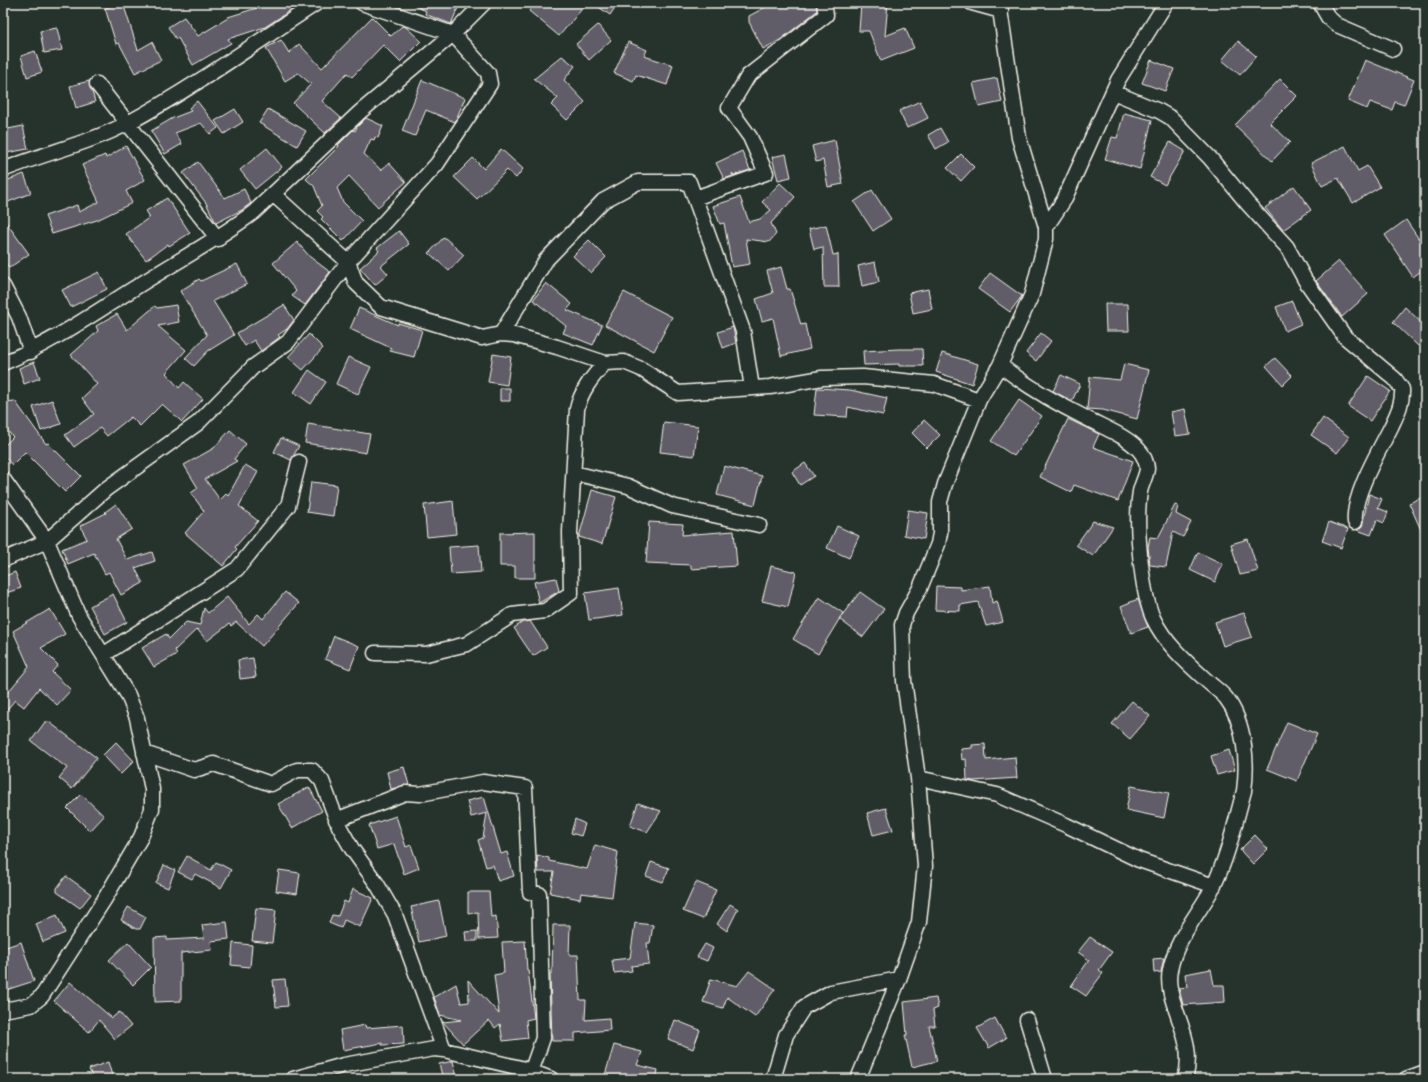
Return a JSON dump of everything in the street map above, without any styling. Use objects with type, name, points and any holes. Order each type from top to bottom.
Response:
[{"type":"street","points":[[3,170],[100,136],[128,123],[221,67],[317,3]]},
{"type":"street","points":[[3,560],[47,541],[106,489],[198,423],[252,367],[288,342],[296,334],[348,262],[437,164],[490,84],[488,73],[453,34],[362,3]]},
{"type":"street","points":[[3,364],[31,352],[218,239],[254,212],[360,112],[453,34],[484,3]]},
{"type":"street","points":[[695,198],[766,173],[750,137],[729,108],[748,76],[826,15],[824,3]]},
{"type":"street","points":[[858,1079],[899,979],[919,922],[925,866],[918,778],[904,681],[902,625],[906,613],[920,588],[938,544],[940,533],[940,502],[945,484],[979,400],[1000,365],[1032,294],[1046,239],[1046,227],[1019,138],[1000,7],[972,3]]},
{"type":"street","points":[[1046,227],[1064,200],[1113,92],[1166,3]]},
{"type":"street","points":[[1320,3],[1328,17],[1337,25],[1393,49]]},
{"type":"street","points":[[97,84],[218,239]]},
{"type":"street","points":[[1113,92],[1159,111],[1171,118],[1210,158],[1247,203],[1287,247],[1305,280],[1345,337],[1395,379],[1402,389],[1401,406],[1358,495],[1354,513],[1355,522]]},
{"type":"street","points":[[501,334],[546,260],[603,201],[638,182],[689,182],[743,331],[752,388]]},
{"type":"street","points":[[273,194],[348,262],[356,283],[381,307],[482,338],[501,334],[514,335],[605,363],[624,362],[678,393],[778,386],[822,378],[880,378],[934,384],[979,400]]},
{"type":"street","points":[[3,286],[19,317],[31,352]]},
{"type":"street","points":[[375,653],[426,654],[467,644],[512,615],[545,611],[571,593],[570,532],[579,402],[590,380],[605,363]]},
{"type":"street","points":[[1000,365],[1020,381],[1049,399],[1126,439],[1139,450],[1144,458],[1147,468],[1140,492],[1138,512],[1142,570],[1147,601],[1153,618],[1162,634],[1176,651],[1225,697],[1233,708],[1238,722],[1242,738],[1246,780],[1244,791],[1221,868],[1214,886],[1178,946],[1170,969],[1169,980],[1171,992],[1187,1041],[1186,1079]]},
{"type":"street","points":[[102,655],[237,570],[288,506],[299,462]]},
{"type":"street","points":[[574,473],[628,486],[672,506],[759,525]]},
{"type":"street","points":[[3,479],[47,541],[70,598],[102,655],[128,695],[137,718],[152,789],[152,809],[141,837],[104,900],[42,996],[31,1005],[3,1010]]},
{"type":"street","points":[[144,753],[194,770],[214,764],[271,784],[296,770],[312,770],[322,781],[336,820],[352,849],[377,884],[395,915],[444,1050]]},
{"type":"street","points":[[918,778],[997,795],[1066,825],[1139,860],[1214,886]]},
{"type":"street","points":[[336,820],[405,794],[420,794],[483,782],[525,788],[530,892],[539,894],[542,1038],[531,1072]]},
{"type":"street","points":[[773,1079],[786,1035],[804,1007],[831,992],[899,979]]},
{"type":"street","points":[[1027,1020],[1045,1079]]},
{"type":"street","points":[[293,1079],[323,1076],[368,1060],[423,1051],[444,1050],[531,1072],[551,1079]]},
{"type":"street","points":[[1406,1079],[1425,1072]]},
{"type":"building","points":[[123,3],[138,50],[152,42],[161,60],[135,73],[119,43],[116,44],[105,8]]},
{"type":"building","points":[[257,3],[297,3],[288,12],[265,27],[228,39],[231,43],[193,65],[178,38],[176,39],[168,27],[184,17],[198,36],[228,17],[260,7]]},
{"type":"building","points":[[409,3],[460,3],[451,24],[425,14],[426,11]]},
{"type":"building","points":[[535,3],[587,3],[559,36],[529,11]]},
{"type":"building","points":[[593,3],[618,3],[610,15]]},
{"type":"building","points":[[773,3],[816,3],[817,11],[780,40],[763,49],[749,22],[749,16]]},
{"type":"building","points":[[861,3],[888,3],[885,36],[905,28],[914,48],[881,61],[869,31],[859,31]]},
{"type":"building","points":[[372,17],[391,36],[402,26],[406,27],[421,41],[400,62],[383,45],[352,77],[347,73],[322,101],[341,118],[325,133],[293,103],[311,84],[298,73],[285,81],[266,48],[281,40],[289,53],[299,44],[322,68]]},
{"type":"building","points":[[598,25],[611,40],[589,60],[576,44]]},
{"type":"building","points":[[57,28],[62,50],[44,53],[40,31]]},
{"type":"building","points":[[1238,41],[1256,56],[1240,75],[1222,60]]},
{"type":"building","points":[[628,42],[647,50],[644,56],[673,65],[667,85],[636,75],[633,81],[614,73]]},
{"type":"building","points":[[35,51],[42,72],[27,77],[21,56]]},
{"type":"building","points":[[562,56],[575,66],[564,80],[585,102],[567,120],[551,105],[558,98],[534,79]]},
{"type":"building","points":[[1151,60],[1174,69],[1165,91],[1142,83]]},
{"type":"building","points":[[1365,60],[1414,80],[1404,105],[1395,102],[1392,110],[1370,102],[1367,109],[1348,101]]},
{"type":"building","points":[[997,78],[1002,102],[979,107],[973,83]]},
{"type":"building","points":[[1280,79],[1297,96],[1270,123],[1290,142],[1272,161],[1235,125]]},
{"type":"building","points":[[422,80],[465,98],[455,122],[426,110],[415,136],[402,131]]},
{"type":"building","points":[[89,81],[95,102],[76,108],[70,86]]},
{"type":"building","points":[[197,101],[218,128],[210,134],[201,123],[175,133],[182,144],[165,154],[151,131],[173,118],[191,111],[189,108]]},
{"type":"building","points":[[920,101],[928,118],[907,128],[899,111]]},
{"type":"building","points":[[235,109],[243,122],[224,134],[215,121]]},
{"type":"building","points":[[268,109],[306,131],[297,146],[259,123]]},
{"type":"building","points":[[1124,113],[1152,120],[1140,169],[1105,159],[1112,137],[1117,138]]},
{"type":"building","points":[[366,118],[383,126],[378,138],[375,137],[374,140],[371,139],[364,154],[381,170],[389,163],[406,182],[378,207],[349,176],[337,188],[343,202],[362,221],[343,241],[321,219],[323,217],[317,211],[322,206],[314,186],[306,179],[353,130],[355,131]]},
{"type":"building","points":[[23,126],[28,149],[6,153],[3,130]]},
{"type":"building","points":[[940,128],[948,142],[936,149],[928,135]]},
{"type":"building","points":[[835,140],[843,184],[828,187],[823,160],[816,162],[812,146]]},
{"type":"building","points":[[1170,142],[1185,151],[1165,185],[1150,177]]},
{"type":"building","points":[[126,146],[145,180],[126,191],[132,203],[97,220],[52,234],[45,216],[77,205],[79,212],[99,202],[82,165],[105,155],[106,158]]},
{"type":"building","points":[[1345,146],[1358,171],[1367,166],[1380,187],[1353,203],[1338,178],[1322,186],[1311,163]]},
{"type":"building","points":[[267,148],[282,167],[255,189],[240,170]]},
{"type":"building","points":[[501,149],[523,169],[516,178],[507,170],[477,199],[454,177],[473,158],[484,169]]},
{"type":"building","points":[[742,151],[750,170],[734,175],[732,173],[733,176],[724,179],[716,163]]},
{"type":"building","points":[[786,154],[791,177],[778,180],[772,157]]},
{"type":"building","points":[[961,154],[974,167],[961,181],[947,168]]},
{"type":"building","points":[[198,162],[225,198],[244,189],[251,203],[242,210],[216,223],[206,203],[183,173]]},
{"type":"building","points":[[24,174],[31,193],[3,204],[3,182]]},
{"type":"building","points":[[780,183],[795,197],[771,223],[776,234],[769,242],[746,239],[750,264],[732,267],[724,223],[720,224],[713,206],[740,197],[749,222],[760,219],[771,210],[762,202]]},
{"type":"building","points":[[1294,186],[1311,210],[1283,230],[1265,208]]},
{"type":"building","points":[[872,190],[891,219],[873,231],[854,202]]},
{"type":"building","points":[[167,198],[190,233],[169,246],[168,244],[146,260],[126,234],[150,217],[146,211]]},
{"type":"building","points":[[3,218],[29,254],[9,268],[3,259]]},
{"type":"building","points":[[1406,220],[1425,248],[1425,268],[1413,277],[1385,235]]},
{"type":"building","points":[[826,225],[833,255],[838,254],[839,287],[824,287],[823,247],[814,249],[809,229]]},
{"type":"building","points":[[399,231],[409,244],[381,266],[388,274],[375,285],[360,268],[379,251],[377,248]]},
{"type":"building","points":[[444,237],[464,255],[449,271],[429,253]]},
{"type":"building","points":[[589,240],[606,257],[591,273],[573,256]]},
{"type":"building","points":[[297,242],[310,257],[330,272],[305,305],[292,296],[296,291],[273,263]]},
{"type":"building","points":[[1339,261],[1368,294],[1342,317],[1316,281]]},
{"type":"building","points":[[875,262],[879,282],[862,286],[858,266]]},
{"type":"building","points":[[237,264],[247,284],[213,301],[234,335],[208,351],[194,366],[185,358],[207,335],[180,291],[199,279],[201,281]]},
{"type":"building","points":[[781,267],[787,289],[790,289],[801,325],[805,324],[810,349],[781,356],[773,318],[762,321],[756,299],[773,293],[767,271]]},
{"type":"building","points":[[99,272],[107,289],[71,307],[62,290]]},
{"type":"building","points":[[990,273],[1022,296],[1010,312],[978,289]]},
{"type":"building","points":[[546,283],[572,304],[567,310],[602,325],[593,345],[563,333],[566,326],[533,300]]},
{"type":"building","points":[[928,289],[932,309],[913,313],[909,293]]},
{"type":"building","points":[[624,292],[672,317],[654,351],[605,325]]},
{"type":"building","points":[[1292,301],[1301,324],[1285,331],[1276,307]]},
{"type":"building","points":[[1105,304],[1128,304],[1129,331],[1106,331]]},
{"type":"building","points":[[176,305],[179,322],[158,326],[186,350],[166,373],[179,388],[184,382],[203,399],[182,422],[162,404],[140,426],[131,417],[107,436],[100,428],[74,447],[65,435],[94,414],[82,398],[97,384],[71,355],[98,331],[96,326],[117,314],[127,330],[155,306],[157,308]]},
{"type":"building","points":[[284,305],[294,320],[287,329],[278,335],[280,337],[261,351],[254,340],[245,346],[237,333]]},
{"type":"building","points":[[1405,307],[1425,326],[1425,339],[1418,346],[1393,322]]},
{"type":"building","points":[[359,308],[398,325],[398,323],[422,330],[414,357],[390,351],[391,348],[350,329]]},
{"type":"building","points":[[733,327],[736,343],[723,348],[718,332]]},
{"type":"building","points":[[1041,333],[1051,341],[1036,361],[1026,353]]},
{"type":"building","points":[[309,334],[323,348],[303,370],[288,357]]},
{"type":"building","points":[[922,349],[923,366],[899,366],[899,364],[864,365],[863,351]]},
{"type":"building","points":[[942,353],[978,364],[972,384],[936,372]]},
{"type":"building","points":[[493,354],[511,357],[507,385],[488,382]]},
{"type":"building","points":[[348,357],[371,367],[358,394],[336,384]]},
{"type":"building","points":[[1275,358],[1292,376],[1283,385],[1266,366]]},
{"type":"building","points":[[34,362],[40,378],[24,384],[19,368]]},
{"type":"building","points":[[1124,364],[1149,370],[1137,419],[1103,410],[1087,409],[1090,377],[1120,380]]},
{"type":"building","points":[[309,370],[326,382],[311,404],[294,392]]},
{"type":"building","points":[[1061,375],[1080,384],[1072,401],[1053,391]]},
{"type":"building","points":[[1368,376],[1390,391],[1370,421],[1348,406]]},
{"type":"building","points":[[500,388],[510,388],[510,401],[500,401]]},
{"type":"building","points":[[817,388],[850,390],[887,398],[883,415],[848,407],[847,417],[814,415]]},
{"type":"building","points":[[52,400],[61,424],[41,431],[33,407]]},
{"type":"building","points":[[1019,400],[1042,416],[1014,456],[991,441]]},
{"type":"building","points":[[15,401],[46,444],[48,443],[81,476],[65,492],[25,452],[12,465],[3,455],[3,447],[13,437],[3,426],[3,402]]},
{"type":"building","points":[[1185,409],[1190,434],[1175,436],[1171,412]]},
{"type":"building","points":[[1323,418],[1349,437],[1337,453],[1311,435]]},
{"type":"building","points":[[1068,419],[1099,434],[1093,447],[1133,461],[1118,501],[1074,485],[1071,492],[1040,477]]},
{"type":"building","points":[[924,420],[940,435],[927,448],[912,433]]},
{"type":"building","points":[[664,422],[698,426],[694,456],[660,452]]},
{"type":"building","points":[[308,424],[370,434],[366,453],[305,443]]},
{"type":"building","points":[[230,430],[246,444],[234,459],[237,461],[205,479],[220,500],[226,494],[228,496],[245,465],[258,472],[239,506],[258,521],[235,547],[237,549],[223,566],[185,533],[204,511],[191,493],[198,488],[184,465],[214,448]]},
{"type":"building","points":[[281,438],[299,446],[291,460],[274,452]]},
{"type":"building","points":[[805,463],[814,476],[800,485],[792,472]]},
{"type":"building","points":[[724,466],[762,476],[755,505],[717,495]]},
{"type":"building","points":[[311,482],[337,485],[333,516],[307,512]]},
{"type":"building","points":[[592,490],[616,497],[602,544],[579,537]]},
{"type":"building","points":[[1369,494],[1382,499],[1378,508],[1388,512],[1384,523],[1377,520],[1371,535],[1357,530],[1362,526]]},
{"type":"building","points":[[1425,496],[1425,539],[1409,503]]},
{"type":"building","points":[[453,501],[456,534],[427,537],[424,505]]},
{"type":"building","points":[[116,504],[132,529],[116,539],[127,560],[152,552],[155,561],[135,568],[143,583],[121,595],[109,572],[105,574],[94,553],[68,564],[62,549],[87,539],[80,526],[106,513],[105,512]]},
{"type":"building","points":[[1175,505],[1178,506],[1176,514],[1191,522],[1183,537],[1173,532],[1166,567],[1150,565],[1148,547],[1150,537],[1158,538]]},
{"type":"building","points":[[908,510],[928,513],[924,539],[904,535]]},
{"type":"building","points":[[1093,521],[1113,527],[1093,556],[1076,545]]},
{"type":"building","points":[[649,522],[683,524],[682,535],[734,531],[737,566],[691,569],[691,565],[646,563]]},
{"type":"building","points":[[1329,522],[1348,529],[1341,548],[1322,541]]},
{"type":"building","points":[[837,526],[859,536],[849,558],[827,548]]},
{"type":"building","points":[[535,532],[535,578],[515,578],[515,566],[500,566],[500,533]]},
{"type":"building","points":[[1248,539],[1258,571],[1240,575],[1231,544]]},
{"type":"building","points":[[479,545],[481,572],[451,574],[449,547]]},
{"type":"building","points":[[1198,552],[1223,564],[1215,582],[1190,570]]},
{"type":"building","points":[[771,566],[796,572],[788,607],[762,601]]},
{"type":"building","points":[[15,572],[21,588],[3,594],[3,577]]},
{"type":"building","points":[[556,578],[559,591],[539,603],[534,582]]},
{"type":"building","points":[[936,586],[961,587],[961,590],[990,586],[992,603],[997,601],[1003,622],[986,626],[978,602],[960,605],[960,611],[935,610]]},
{"type":"building","points":[[619,588],[623,615],[589,620],[585,593]]},
{"type":"building","points":[[285,592],[299,603],[262,646],[236,622],[231,626],[229,624],[207,641],[197,629],[175,650],[177,654],[154,667],[142,648],[166,634],[169,639],[186,622],[200,625],[204,608],[208,613],[227,597],[249,624],[258,614],[263,619]]},
{"type":"building","points":[[860,592],[884,609],[863,637],[839,619]]},
{"type":"building","points":[[113,594],[127,622],[105,634],[90,606]]},
{"type":"building","points":[[819,597],[843,613],[818,654],[793,639]]},
{"type":"building","points":[[1138,599],[1148,627],[1131,633],[1121,606]]},
{"type":"building","points":[[50,609],[65,634],[41,648],[58,665],[52,672],[71,690],[57,705],[39,688],[24,707],[15,700],[3,714],[3,698],[29,667],[13,631]]},
{"type":"building","points":[[1244,613],[1252,637],[1223,646],[1215,622]]},
{"type":"building","points":[[530,621],[547,647],[533,656],[514,628],[523,622]]},
{"type":"building","points":[[334,636],[359,646],[350,669],[325,659]]},
{"type":"building","points":[[253,658],[256,677],[240,679],[238,660]]},
{"type":"building","points":[[1132,701],[1150,716],[1130,739],[1112,724]]},
{"type":"building","points":[[45,722],[49,722],[97,758],[72,789],[59,778],[67,768],[31,741]]},
{"type":"building","points":[[1287,722],[1317,734],[1297,781],[1267,769]]},
{"type":"building","points":[[116,742],[134,761],[121,774],[103,755]]},
{"type":"building","points":[[985,744],[986,760],[1015,757],[1017,778],[973,781],[967,780],[966,759],[962,760],[961,749],[972,748],[972,745]]},
{"type":"building","points":[[1229,750],[1235,770],[1217,775],[1211,756]]},
{"type":"building","points":[[404,767],[409,785],[391,789],[387,772]]},
{"type":"building","points":[[1131,786],[1169,793],[1164,818],[1126,810]]},
{"type":"building","points":[[309,787],[322,811],[292,828],[278,804]]},
{"type":"building","points":[[81,794],[104,816],[90,831],[67,808]]},
{"type":"building","points":[[484,797],[501,854],[507,852],[514,876],[498,881],[493,865],[486,867],[478,840],[483,838],[487,813],[471,817],[467,801]]},
{"type":"building","points":[[638,803],[661,811],[647,832],[630,826]]},
{"type":"building","points":[[886,808],[893,830],[873,835],[867,813]]},
{"type":"building","points":[[396,816],[406,847],[411,845],[419,868],[404,874],[394,844],[377,849],[369,825]]},
{"type":"building","points":[[575,819],[585,824],[581,836],[571,833]]},
{"type":"building","points":[[1255,835],[1268,849],[1253,864],[1240,850]]},
{"type":"building","points":[[595,845],[618,852],[612,897],[581,893],[580,899],[550,893],[554,872],[538,872],[537,855],[549,858],[549,861],[587,869]]},
{"type":"building","points":[[187,856],[211,870],[216,862],[231,870],[221,888],[195,874],[192,879],[178,872]]},
{"type":"building","points":[[651,862],[669,868],[663,882],[646,876]]},
{"type":"building","points":[[164,865],[175,870],[168,888],[156,883]]},
{"type":"building","points":[[279,870],[300,873],[297,894],[276,891]]},
{"type":"building","points":[[66,876],[91,894],[80,908],[57,892],[57,888]]},
{"type":"building","points":[[696,882],[716,890],[703,919],[683,911]]},
{"type":"building","points":[[353,889],[373,898],[360,927],[344,920],[341,928],[329,923],[332,915],[338,916],[344,901],[348,903]]},
{"type":"building","points":[[468,892],[489,892],[491,917],[496,916],[498,938],[479,939],[478,912],[468,913]]},
{"type":"building","points":[[439,901],[446,936],[419,942],[411,907]]},
{"type":"building","points":[[730,904],[738,909],[727,931],[717,924]]},
{"type":"building","points":[[128,907],[146,917],[140,929],[136,929],[121,920]]},
{"type":"building","points":[[256,908],[276,910],[272,943],[252,941]]},
{"type":"building","points":[[57,915],[65,933],[43,942],[36,924]]},
{"type":"building","points":[[227,922],[229,939],[211,941],[212,950],[181,953],[181,1001],[155,1002],[154,938],[167,937],[167,940],[204,938],[202,925]]},
{"type":"building","points":[[635,923],[653,925],[650,943],[647,943],[649,964],[631,966],[632,971],[614,973],[612,960],[630,958]]},
{"type":"building","points":[[553,925],[570,925],[569,955],[578,955],[580,1000],[586,1000],[585,1020],[609,1018],[610,1030],[575,1033],[575,1041],[552,1041],[550,973],[552,973]]},
{"type":"building","points":[[477,931],[477,941],[466,941],[465,932]]},
{"type":"building","points":[[1090,937],[1112,952],[1099,970],[1103,973],[1086,996],[1071,986],[1089,960],[1078,952]]},
{"type":"building","points":[[525,941],[527,970],[534,1018],[526,1020],[528,1038],[503,1041],[500,1024],[495,1028],[489,1020],[463,1044],[443,1022],[461,1020],[440,1015],[434,997],[456,984],[461,1003],[469,1002],[468,980],[499,1014],[494,975],[504,973],[502,942]]},
{"type":"building","points":[[21,942],[34,981],[3,991],[3,948]]},
{"type":"building","points":[[128,942],[151,967],[133,985],[109,960]]},
{"type":"building","points":[[233,943],[252,945],[250,967],[231,965]]},
{"type":"building","points":[[705,944],[713,948],[707,961],[697,957]]},
{"type":"building","points":[[1164,958],[1161,972],[1154,973],[1153,959]]},
{"type":"building","points":[[1211,969],[1214,985],[1224,985],[1225,1002],[1183,1005],[1179,988],[1187,987],[1185,974]]},
{"type":"building","points":[[749,971],[775,989],[755,1017],[727,997],[723,1008],[703,1002],[711,979],[737,986]]},
{"type":"building","points":[[285,979],[288,1006],[276,1007],[273,980]]},
{"type":"building","points":[[70,982],[112,1018],[119,1012],[131,1026],[115,1039],[99,1020],[89,1032],[54,1001]]},
{"type":"building","points":[[936,998],[938,1008],[933,1010],[935,1026],[929,1026],[937,1061],[912,1067],[905,1035],[907,1035],[904,1002]]},
{"type":"building","points":[[995,1018],[1006,1038],[989,1048],[977,1028]]},
{"type":"building","points":[[675,1020],[700,1030],[693,1049],[668,1039]]},
{"type":"building","points":[[365,1025],[366,1028],[403,1025],[404,1044],[382,1045],[382,1043],[343,1050],[340,1030]]},
{"type":"building","points":[[614,1045],[642,1052],[637,1065],[658,1070],[656,1079],[614,1079],[605,1075]]},
{"type":"building","points":[[453,1061],[457,1077],[443,1079],[439,1064]]},
{"type":"building","points":[[108,1062],[113,1079],[93,1079],[89,1069]]}]
